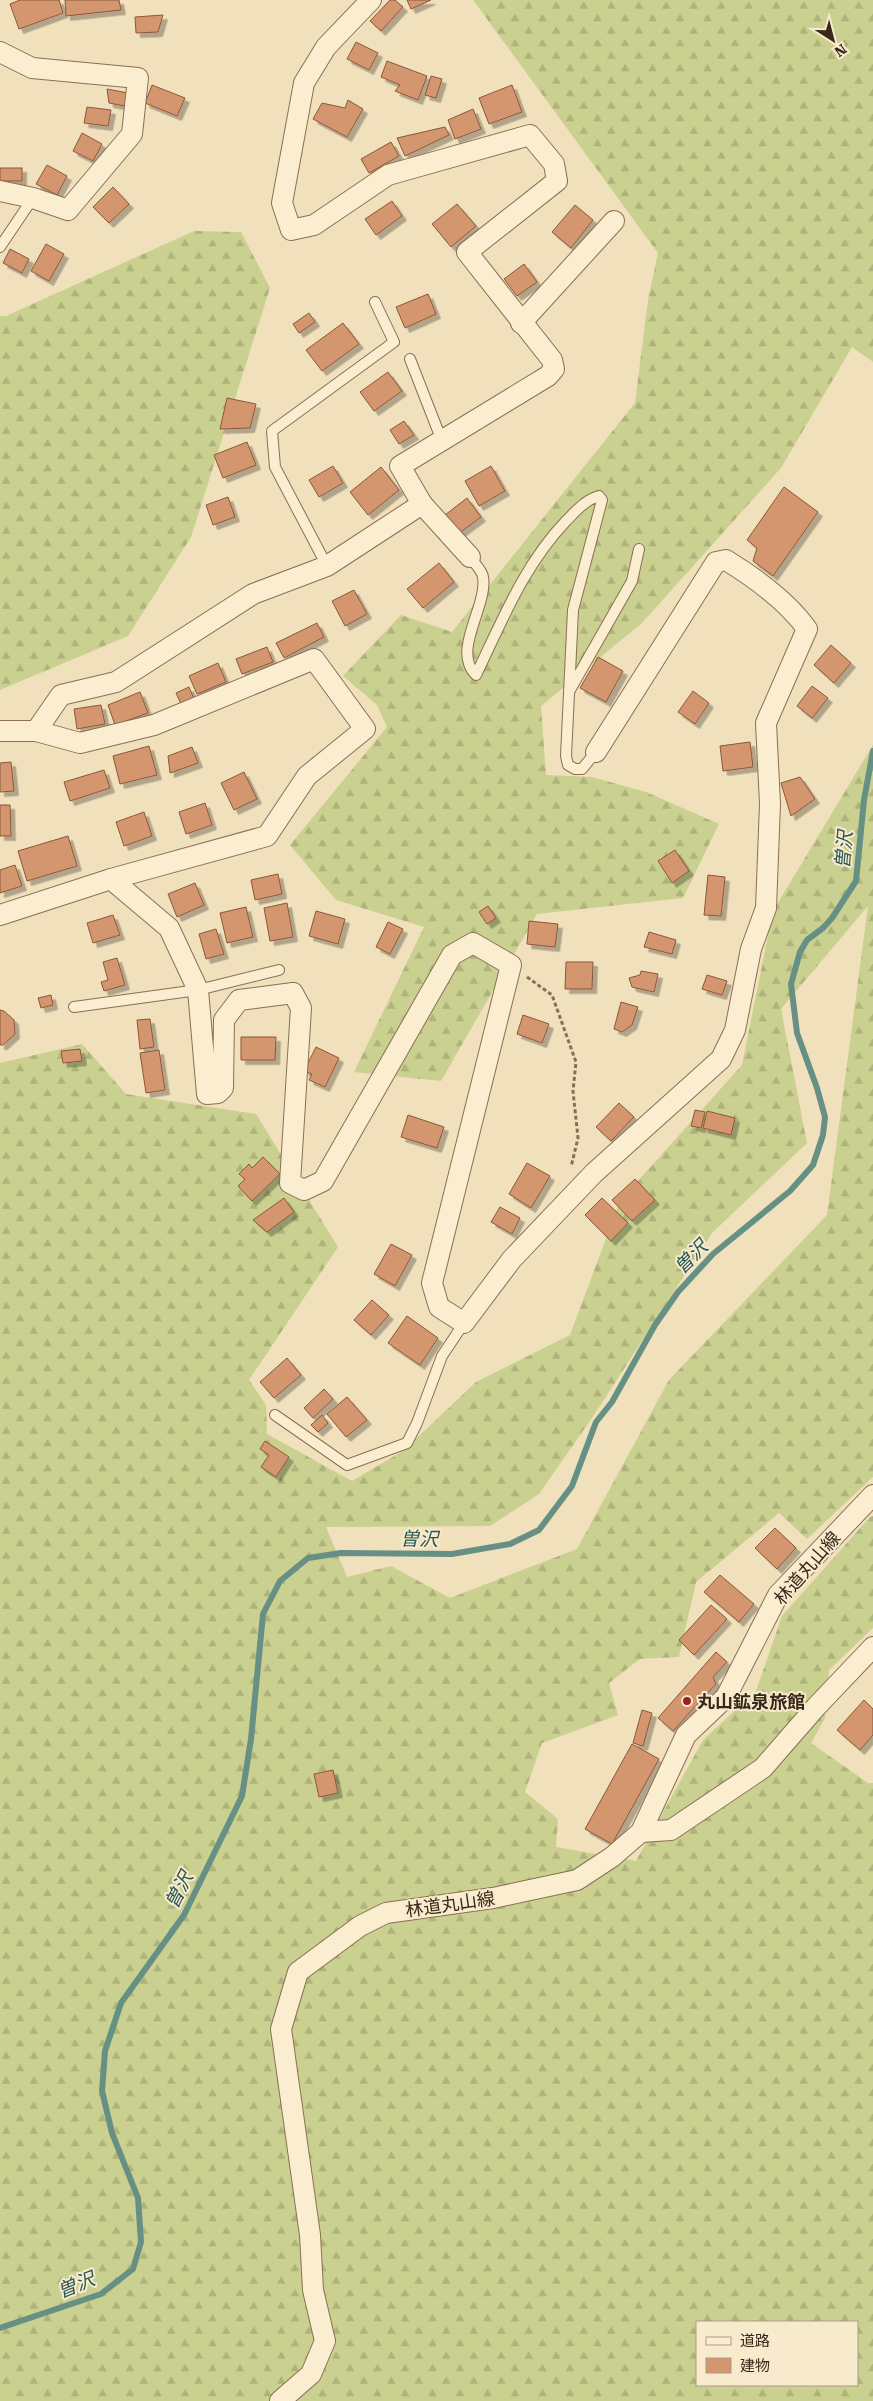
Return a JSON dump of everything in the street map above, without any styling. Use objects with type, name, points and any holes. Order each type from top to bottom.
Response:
[{"type":"street","points":[[371,0],[326,46],[304,83],[282,203],[291,230],[314,225],[388,175],[530,134],[554,164],[557,181],[467,252],[552,360],[554,369],[548,376],[400,466],[422,504],[470,557]]},
{"type":"street","points":[[0,52],[32,68],[138,78],[132,134],[68,210],[33,198],[0,191]]},
{"type":"street","points":[[521,323],[614,221]]},
{"type":"street","points":[[36,730],[61,695],[116,682],[253,594],[327,566],[422,504]]},
{"type":"street","points":[[111,879],[169,928],[198,990],[207,1094],[218,1092],[224,1088],[224,1020],[238,1000],[293,993],[301,1008],[290,1183],[304,1190],[323,1181],[452,955],[473,943],[511,965],[432,1283],[439,1307],[464,1323],[512,1259],[594,1173],[721,1059],[735,1030],[751,949],[766,908],[770,804],[766,723],[807,629],[797,615],[741,569],[726,560],[716,562],[596,752]]},
{"type":"street","points":[[0,731],[36,730],[80,743],[154,725],[314,659],[365,729],[308,776],[267,836],[111,879],[0,915]]},
{"type":"street","name":"林道丸山線","points":[[280,2401],[311,2374],[325,2341],[313,2290],[310,2235],[281,2028],[298,1972],[360,1926],[386,1913],[493,1898],[577,1880],[612,1857],[641,1832],[686,1735],[726,1697],[778,1595],[873,1496]]},
{"type":"street","points":[[641,1832],[671,1830],[763,1768],[816,1707],[873,1647]]},
{"type":"lane","points":[[0,247],[33,198]]},
{"type":"lane","points":[[327,566],[276,467],[272,431],[394,342],[375,302]]},
{"type":"lane","points":[[410,359],[442,441]]},
{"type":"lane","points":[[470,557],[483,575],[482,596],[467,654],[470,669],[476,675],[523,577],[549,539],[580,506],[599,496],[602,500],[573,610],[566,756],[568,765],[575,769],[582,769],[596,752]]},
{"type":"lane","points":[[569,693],[632,581],[639,549]]},
{"type":"lane","points":[[74,1007],[198,990],[279,970]]},
{"type":"lane","points":[[275,1415],[347,1465],[408,1443],[418,1423],[442,1356],[464,1323]]},
{"type":"path","points":[[511,965],[552,995],[576,1062],[573,1091],[578,1138],[569,1173],[570,1198]]},
{"type":"green space","points":[[473,0],[873,0],[873,362],[852,347],[781,468],[642,623],[541,706],[546,775],[592,777],[646,792],[719,824],[683,898],[537,914],[441,1081],[354,1072],[424,927],[336,900],[290,845],[387,727],[377,705],[343,676],[401,615],[452,632],[635,403],[648,300],[658,253]]},
{"type":"green space","points":[[194,231],[241,232],[270,288],[191,537],[128,636],[0,690],[0,316],[6,316]]},
{"type":"green space","points":[[873,745],[873,1477],[807,1539],[779,1513],[696,1582],[679,1657],[640,1659],[609,1683],[618,1715],[542,1743],[525,1792],[558,1819],[556,1847],[636,1861],[703,1740],[756,1691],[782,1616],[870,1517],[873,1516],[873,1628],[829,1670],[825,1718],[811,1743],[868,1783],[873,1783],[873,2401],[0,2401],[0,1063],[82,1044],[126,1094],[256,1114],[338,1247],[249,1380],[266,1405],[267,1434],[352,1481],[403,1451],[476,1382],[570,1335],[620,1201],[742,1065],[773,911]],"holes":[[[868,906],[827,1215],[669,1380],[577,1549],[450,1598],[391,1566],[347,1577],[326,1527],[490,1526],[539,1494],[594,1415],[712,1233],[807,1143],[781,1009]]]},
{"type":"building","points":[[20,0],[59,0],[63,13],[19,29],[10,4]]},
{"type":"building","points":[[65,0],[119,0],[121,10],[66,16]]},
{"type":"building","points":[[390,0],[395,0],[403,7],[381,31],[370,21]]},
{"type":"building","points":[[407,0],[431,0],[411,9]]},
{"type":"building","points":[[163,15],[158,32],[136,33],[135,17]]},
{"type":"building","points":[[356,42],[378,53],[369,70],[347,59]]},
{"type":"building","points":[[387,61],[427,76],[418,100],[395,91],[400,85],[381,77]]},
{"type":"building","points":[[431,76],[442,79],[436,98],[425,95]]},
{"type":"building","points":[[152,85],[185,98],[177,116],[145,103]]},
{"type":"building","points":[[512,85],[522,112],[489,124],[479,98]]},
{"type":"building","points":[[107,89],[128,93],[125,106],[109,103]]},
{"type":"building","points":[[348,100],[363,109],[347,137],[313,119],[322,103],[345,108]]},
{"type":"building","points":[[87,107],[111,110],[108,126],[84,123]]},
{"type":"building","points":[[473,109],[481,129],[455,139],[448,120]]},
{"type":"building","points":[[445,127],[449,135],[405,156],[397,138]]},
{"type":"building","points":[[82,133],[102,144],[93,161],[73,151]]},
{"type":"building","points":[[391,142],[399,156],[369,173],[361,159]]},
{"type":"building","points":[[47,165],[67,176],[57,195],[36,184]]},
{"type":"building","points":[[0,168],[22,168],[22,181],[0,181]]},
{"type":"building","points":[[113,187],[129,204],[109,223],[93,207]]},
{"type":"building","points":[[392,201],[402,216],[376,235],[365,219]]},
{"type":"building","points":[[457,204],[476,226],[451,247],[432,224]]},
{"type":"building","points":[[575,205],[593,220],[571,248],[552,232]]},
{"type":"building","points":[[46,244],[64,254],[49,281],[31,271]]},
{"type":"building","points":[[10,249],[29,259],[22,273],[3,263]]},
{"type":"building","points":[[524,264],[537,282],[517,296],[504,279]]},
{"type":"building","points":[[428,294],[436,314],[405,328],[396,307]]},
{"type":"building","points":[[309,313],[315,322],[299,333],[293,324]]},
{"type":"building","points":[[343,323],[359,344],[322,371],[306,350]]},
{"type":"building","points":[[388,372],[402,391],[374,411],[360,392]]},
{"type":"building","points":[[227,398],[256,404],[250,428],[220,429]]},
{"type":"building","points":[[404,421],[414,435],[399,444],[390,430]]},
{"type":"building","points":[[247,442],[256,465],[223,478],[214,455]]},
{"type":"building","points":[[333,466],[343,483],[319,497],[309,480]]},
{"type":"building","points":[[491,466],[505,491],[479,506],[465,481]]},
{"type":"building","points":[[381,467],[399,490],[368,515],[350,492]]},
{"type":"building","points":[[784,487],[818,512],[773,576],[753,561],[757,548],[747,540]]},
{"type":"building","points":[[228,497],[235,517],[213,525],[206,505]]},
{"type":"building","points":[[467,498],[481,517],[458,534],[445,515]]},
{"type":"building","points":[[439,563],[454,582],[423,608],[407,589]]},
{"type":"building","points":[[354,590],[367,614],[345,626],[332,601]]},
{"type":"building","points":[[317,623],[324,637],[284,658],[276,643]]},
{"type":"building","points":[[831,645],[851,663],[834,683],[814,665]]},
{"type":"building","points":[[267,647],[273,662],[242,674],[236,659]]},
{"type":"building","points":[[598,657],[623,671],[606,702],[580,688]]},
{"type":"building","points":[[218,663],[226,682],[197,694],[189,676]]},
{"type":"building","points":[[812,686],[828,698],[812,718],[797,706]]},
{"type":"building","points":[[189,687],[194,699],[181,704],[176,693]]},
{"type":"building","points":[[693,691],[709,703],[695,724],[678,712]]},
{"type":"building","points":[[140,692],[148,713],[115,725],[108,705]]},
{"type":"building","points":[[101,705],[105,724],[77,729],[74,709]]},
{"type":"building","points":[[750,742],[753,767],[723,771],[720,746]]},
{"type":"building","points":[[149,746],[157,775],[120,784],[113,756]]},
{"type":"building","points":[[192,747],[198,763],[170,773],[168,756]]},
{"type":"building","points":[[11,762],[14,791],[0,792],[0,763]]},
{"type":"building","points":[[104,770],[110,788],[70,801],[64,782]]},
{"type":"building","points":[[244,772],[257,799],[234,810],[221,783]]},
{"type":"building","points":[[800,777],[815,799],[791,816],[781,783]]},
{"type":"building","points":[[205,803],[212,825],[186,834],[179,812]]},
{"type":"building","points":[[0,805],[10,805],[11,836],[0,836]]},
{"type":"building","points":[[144,812],[152,836],[124,846],[116,822]]},
{"type":"building","points":[[68,836],[77,866],[27,881],[18,851]]},
{"type":"building","points":[[675,850],[689,871],[672,883],[658,861]]},
{"type":"building","points":[[15,865],[22,886],[0,893],[0,870]]},
{"type":"building","points":[[278,874],[282,894],[255,900],[251,880]]},
{"type":"building","points":[[708,875],[725,877],[721,916],[704,915]]},
{"type":"building","points":[[195,883],[204,905],[177,917],[168,894]]},
{"type":"building","points":[[287,903],[293,937],[270,941],[264,908]]},
{"type":"building","points":[[488,906],[496,918],[487,924],[479,912]]},
{"type":"building","points":[[246,907],[253,937],[227,943],[220,913]]},
{"type":"building","points":[[316,911],[345,919],[338,944],[309,936]]},
{"type":"building","points":[[113,915],[120,935],[93,943],[87,923]]},
{"type":"building","points":[[529,921],[558,924],[555,947],[527,944]]},
{"type":"building","points":[[388,922],[403,929],[390,954],[376,947]]},
{"type":"building","points":[[216,929],[224,954],[206,959],[199,934]]},
{"type":"building","points":[[649,932],[676,940],[672,954],[644,947]]},
{"type":"building","points":[[117,958],[125,985],[104,991],[101,982],[108,980],[103,962]]},
{"type":"building","points":[[566,962],[593,962],[592,989],[565,989]]},
{"type":"building","points":[[641,971],[658,974],[654,992],[632,987],[629,978],[640,975]]},
{"type":"building","points":[[707,975],[727,981],[722,995],[702,989]]},
{"type":"building","points":[[51,995],[53,1005],[41,1008],[38,998]]},
{"type":"building","points":[[621,1002],[638,1007],[632,1025],[622,1032],[614,1029]]},
{"type":"building","points":[[0,1010],[4,1011],[14,1020],[15,1034],[3,1045],[0,1045]]},
{"type":"building","points":[[523,1015],[549,1024],[542,1043],[517,1034]]},
{"type":"building","points":[[150,1019],[154,1047],[140,1049],[137,1020]]},
{"type":"building","points":[[241,1037],[276,1037],[275,1060],[241,1060]]},
{"type":"building","points":[[316,1047],[339,1058],[325,1087],[309,1080],[312,1074],[304,1071]]},
{"type":"building","points":[[80,1049],[82,1061],[63,1063],[61,1051]]},
{"type":"building","points":[[159,1050],[165,1090],[146,1093],[140,1053]]},
{"type":"building","points":[[619,1103],[634,1117],[611,1141],[596,1127]]},
{"type":"building","points":[[695,1110],[705,1112],[701,1128],[691,1126]]},
{"type":"building","points":[[707,1111],[735,1118],[731,1135],[703,1128]]},
{"type":"building","points":[[408,1115],[444,1127],[437,1148],[401,1137]]},
{"type":"building","points":[[263,1157],[280,1174],[252,1201],[238,1186],[245,1179],[239,1174],[249,1164],[252,1168]]},
{"type":"building","points":[[527,1163],[550,1176],[531,1208],[509,1194]]},
{"type":"building","points":[[635,1179],[655,1200],[632,1221],[612,1200]]},
{"type":"building","points":[[284,1198],[294,1212],[267,1232],[253,1220]]},
{"type":"building","points":[[602,1198],[628,1223],[611,1241],[585,1215]]},
{"type":"building","points":[[500,1207],[520,1218],[512,1234],[491,1222]]},
{"type":"building","points":[[391,1244],[412,1255],[395,1286],[374,1274]]},
{"type":"building","points":[[372,1300],[389,1315],[371,1335],[354,1320]]},
{"type":"building","points":[[407,1316],[438,1338],[420,1365],[388,1343]]},
{"type":"building","points":[[287,1358],[301,1375],[274,1398],[260,1382]]},
{"type":"building","points":[[324,1389],[333,1399],[313,1418],[304,1408]]},
{"type":"building","points":[[347,1397],[367,1420],[346,1437],[327,1414]]},
{"type":"building","points":[[322,1415],[328,1423],[318,1432],[311,1425]]},
{"type":"building","points":[[265,1441],[289,1457],[276,1477],[261,1467],[269,1455],[260,1449]]},
{"type":"building","points":[[775,1528],[796,1548],[777,1569],[755,1548]]},
{"type":"building","points":[[720,1575],[754,1604],[739,1622],[704,1592]]},
{"type":"building","points":[[711,1605],[727,1619],[694,1655],[679,1640]]},
{"type":"building","name":"丸山鉱泉旅館","points":[[716,1652],[727,1662],[713,1677],[716,1684],[673,1731],[658,1718]]},
{"type":"building","points":[[864,1700],[873,1709],[873,1735],[860,1750],[837,1730]]},
{"type":"building","points":[[642,1710],[652,1713],[643,1746],[633,1743]]},
{"type":"building","points":[[632,1744],[659,1759],[612,1844],[585,1829]]},
{"type":"building","points":[[333,1770],[338,1793],[319,1797],[314,1774]]},
{"type":"waterway","name":"曽沢","points":[[0,2328],[101,2294],[133,2269],[141,2242],[138,2198],[112,2133],[102,2091],[105,2051],[121,2003],[184,1915],[242,1796],[251,1739],[263,1614],[280,1581],[308,1558],[341,1553],[452,1554],[510,1544],[539,1530],[572,1486],[596,1422],[612,1402],[655,1325],[678,1292],[713,1254],[790,1191],[813,1165],[823,1135],[825,1117],[817,1088],[797,1033],[791,984],[800,952],[807,940],[823,928],[832,918],[856,881],[864,800],[873,751]]},
{"type":"place","name":"丸山鉱泉旅館","points":[[687,1701]]}]
